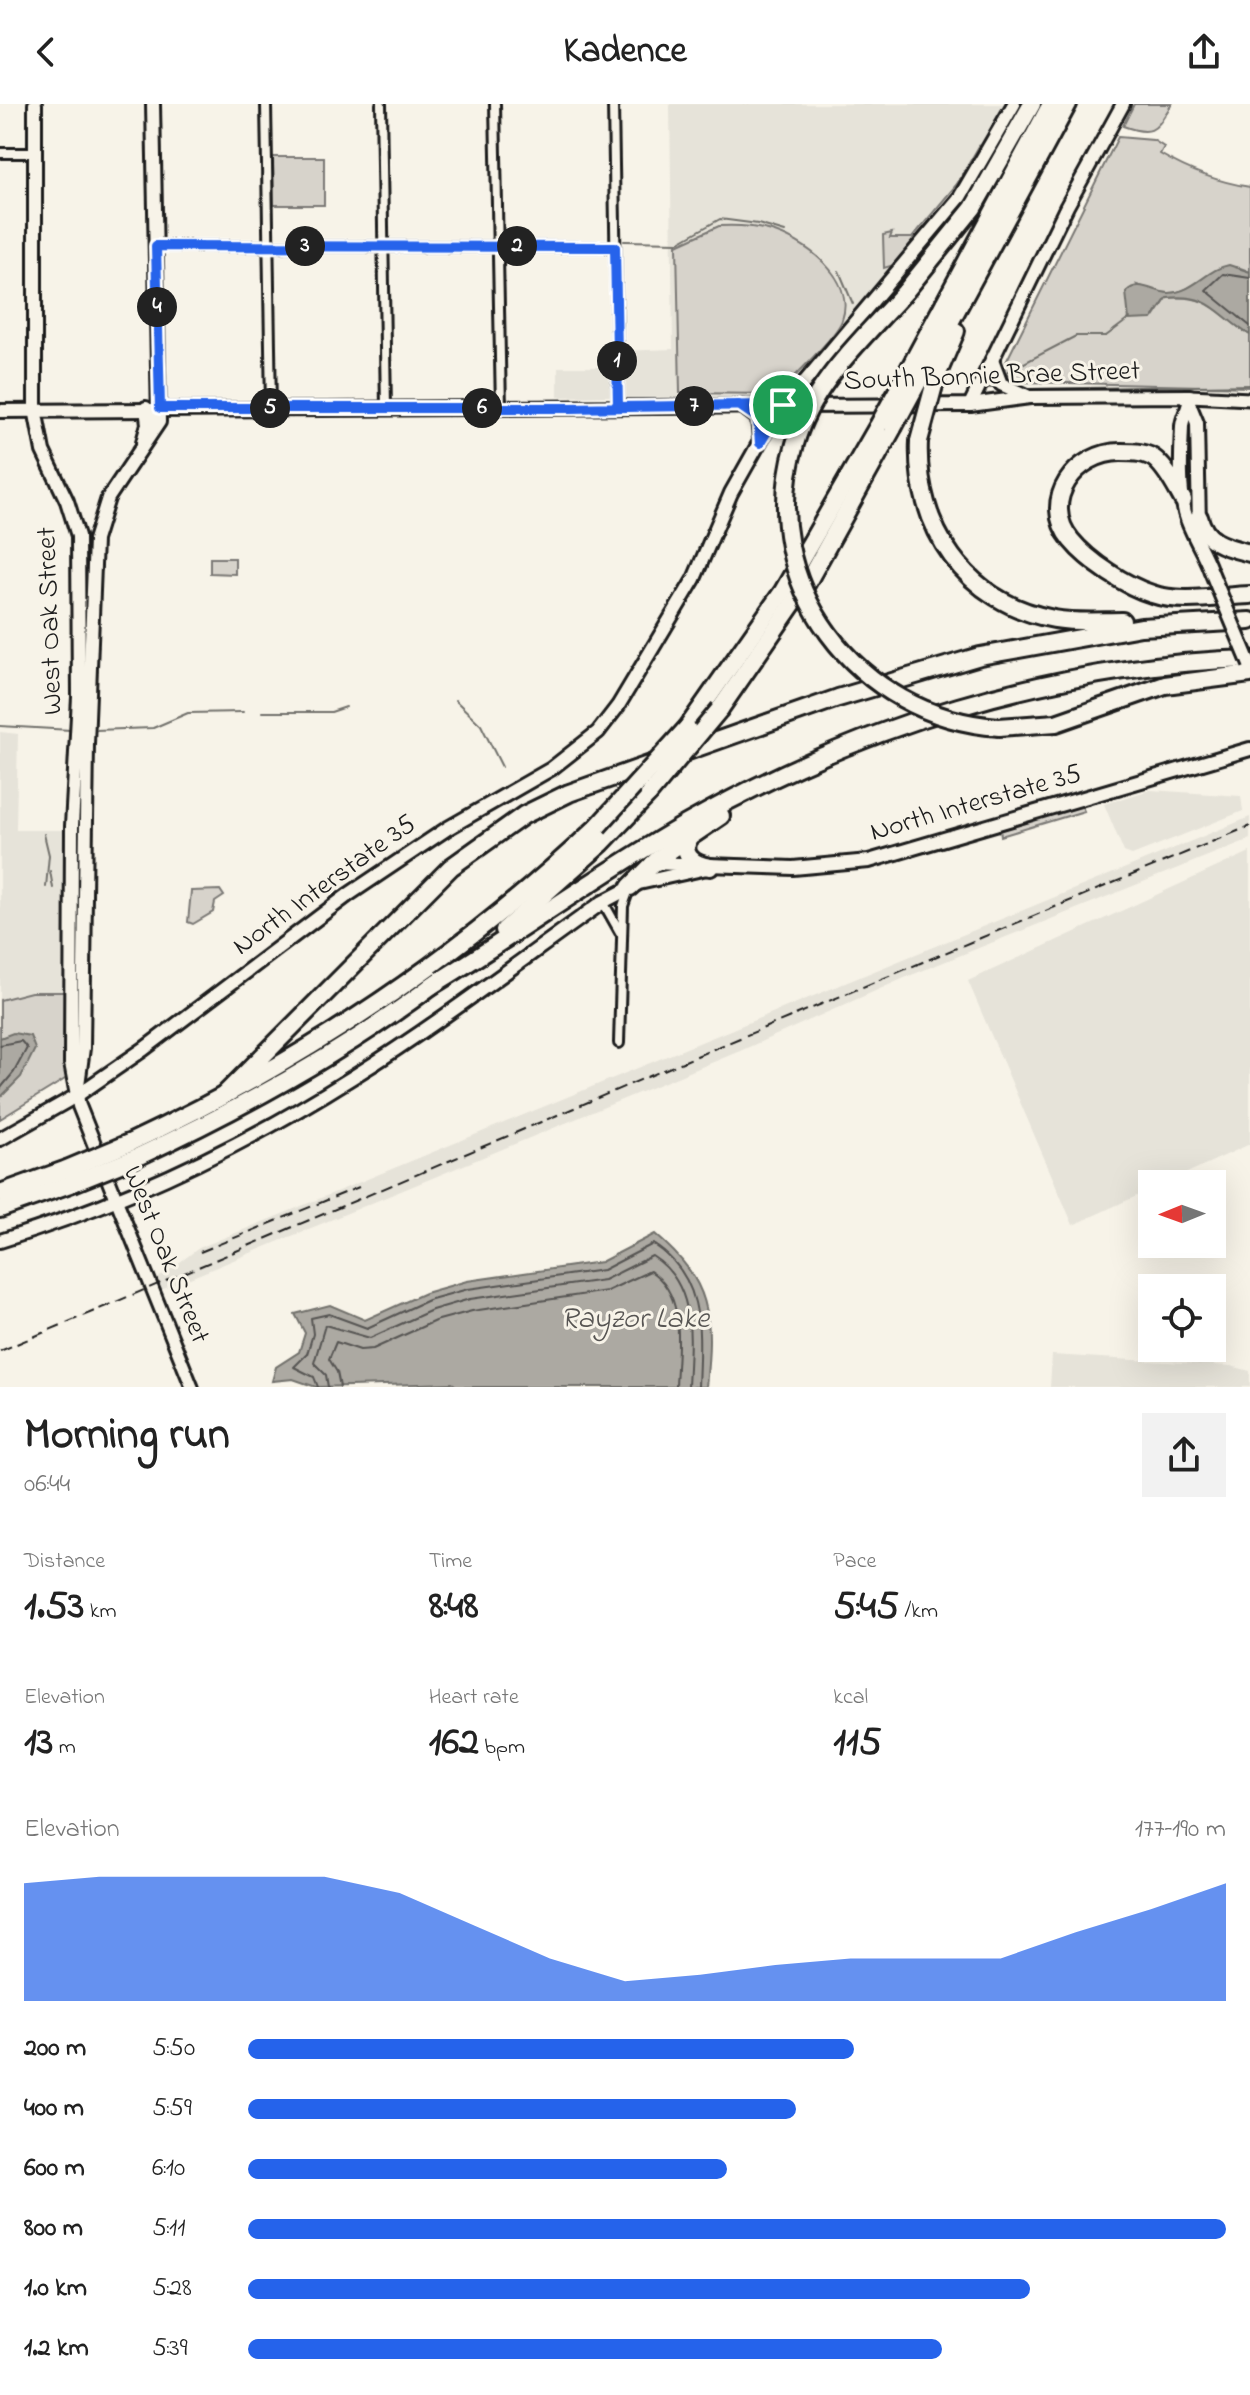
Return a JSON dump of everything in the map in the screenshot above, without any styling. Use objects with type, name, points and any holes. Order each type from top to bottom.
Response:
[{"type":"highway","points":[[1032,104],[1011,147],[973,208],[824,384],[805,417],[795,442],[786,496],[790,552],[813,611],[829,638],[860,670],[921,709],[954,720],[999,727],[1056,723],[1153,688],[1250,674]]},
{"type":"highway","points":[[1051,104],[1007,201],[936,378],[919,441],[918,478],[930,522],[956,563],[990,594],[1029,613],[1058,620],[1250,621]]},
{"type":"highway","points":[[431,986],[547,893],[649,794],[720,709],[807,583],[885,427],[1007,201],[1068,104]]},
{"type":"highway","points":[[985,220],[1007,201]]},
{"type":"highway","points":[[132,1150],[301,1054],[415,978],[473,935],[598,826],[687,728],[763,624],[885,427]]},
{"type":"highway","points":[[1183,500],[1154,458],[1137,453],[1104,453],[1084,461],[1070,475],[1061,493],[1060,510],[1064,529],[1080,549],[1152,595],[1168,598],[1250,595]]},
{"type":"highway","points":[[1199,517],[1202,528],[1215,543],[1250,553]]},
{"type":"highway","points":[[222,1097],[440,877],[500,830],[545,804],[587,786],[927,670],[1063,639],[1192,623]]},
{"type":"highway","points":[[0,1209],[271,1089],[684,825],[771,780],[866,738],[940,711],[1047,684],[1139,668],[1250,662]]},
{"type":"highway","points":[[630,887],[653,863],[690,836],[866,738]]},
{"type":"highway","points":[[690,836],[686,848],[688,857],[693,863],[710,867]]},
{"type":"highway","points":[[0,1193],[70,1176]]},
{"type":"main road","name":"West Oak Street","points":[[35,104],[35,409],[43,451],[67,501],[78,536],[79,717],[72,830],[77,1026]]},
{"type":"main road","points":[[153,104],[156,246],[153,408]]},
{"type":"main road","name":"North Interstate 35","points":[[0,1139],[76,1096],[144,1049],[348,895],[448,828],[551,769],[584,744],[613,713],[694,579],[731,493],[783,405],[960,197],[1014,104]]},
{"type":"main road","points":[[970,405],[1067,206],[1123,104]]},
{"type":"main road","points":[[992,360],[1001,384],[1030,397]]},
{"type":"main road","name":"South Bonnie Brae Street","points":[[0,411],[970,405],[1030,397],[1190,401]]},
{"type":"main road","points":[[1190,401],[1182,422],[1183,500],[1191,528],[1199,539],[1250,662]]},
{"type":"main road","points":[[1190,401],[1197,423],[1199,539]]},
{"type":"main road","points":[[739,405],[758,418],[760,443]]},
{"type":"main road","name":"West Oak Street","points":[[116,1199],[76,1096],[71,1063],[77,1026],[95,540],[108,498],[155,432],[153,408]]},
{"type":"main road","points":[[78,536],[95,540]]},
{"type":"main road","name":"North Interstate 35","points":[[603,902],[637,871],[653,863],[798,868],[869,861],[1250,749]]},
{"type":"main road","name":"North Interstate 35","points":[[0,1241],[116,1199],[248,1138],[352,1078],[603,902],[630,887],[665,875],[710,867]]},
{"type":"street","points":[[266,104],[271,408]]},
{"type":"street","points":[[381,104],[386,408]]},
{"type":"street","points":[[495,104],[501,408]]},
{"type":"street","points":[[613,104],[618,407]]},
{"type":"street","points":[[0,153],[35,153]]},
{"type":"street","points":[[156,246],[615,247]]},
{"type":"street","name":"South Bonnie Brae Street","points":[[1190,401],[1250,399]]},
{"type":"street","points":[[619,1043],[621,941],[624,899],[630,887]]},
{"type":"street","points":[[603,902],[616,923],[621,941]]},
{"type":"street","name":"West Oak Street","points":[[116,1199],[192,1387]]},
{"type":"shaded area","points":[[670,104],[1004,104],[961,184],[779,398],[624,401],[623,351],[673,349]]},
{"type":"shaded area","points":[[1134,104],[1172,104],[1158,125],[1149,131],[1142,131],[1123,126]]},
{"type":"shaded area","points":[[1118,137],[1153,140],[1164,147],[1160,154],[1182,166],[1215,179],[1250,187],[1250,272],[1227,267],[1190,287],[1168,293],[1137,285],[1155,316],[1167,298],[1194,299],[1213,307],[1250,335],[1250,387],[1020,382],[1006,374],[1004,366]]},
{"type":"shaded area","points":[[979,146],[981,150],[958,188],[894,265],[884,268],[883,235],[892,233],[890,238],[912,238],[957,184]]},
{"type":"shaded area","points":[[273,157],[324,157],[324,205],[274,205]]},
{"type":"shaded area","points":[[719,226],[762,229],[796,242],[824,263],[842,289],[845,304],[838,327],[778,394],[680,393],[677,245]]},
{"type":"shaded area","points":[[558,367],[611,367],[611,396],[558,397]]},
{"type":"shaded area","points":[[210,558],[235,558],[235,574],[210,573]]},
{"type":"shaded area","points":[[0,732],[18,734],[16,830],[65,830],[61,1073],[0,1108]]},
{"type":"shaded area","points":[[1150,790],[1241,796],[1243,811],[1132,855],[1124,852],[1104,804]]},
{"type":"shaded area","points":[[1081,804],[1084,811],[1001,836],[1000,828]]},
{"type":"shaded area","points":[[1250,817],[1250,839],[909,976],[740,1051],[161,1290],[157,1279],[199,1248]]},
{"type":"shaded area","points":[[1250,852],[1250,1144],[1193,1170],[1138,1170],[1138,1195],[1073,1225],[968,981]]},
{"type":"shaded area","points":[[220,890],[224,896],[215,902],[213,912],[193,924],[188,922],[191,891]]},
{"type":"shaded area","points":[[31,992],[71,992],[70,1076],[0,1119],[0,1000]]},
{"type":"shaded area","points":[[1052,1355],[1231,1366],[1250,1371],[1250,1387],[1050,1387]]},
{"type":"water","points":[[1229,265],[1250,272],[1250,335],[1205,302],[1182,297],[1167,298],[1152,319],[1129,320],[1126,292],[1131,288],[1141,286],[1169,293],[1178,292]]},
{"type":"water","points":[[13,1033],[30,1036],[35,1049],[21,1077],[0,1098],[0,1038]]},
{"type":"water","name":"Rayzor Lake","points":[[655,1234],[688,1268],[704,1302],[709,1339],[706,1387],[458,1387],[452,1383],[316,1387],[293,1379],[272,1381],[276,1367],[299,1352],[305,1333],[295,1314],[330,1305],[365,1320],[425,1293],[467,1281],[601,1262]]},
{"type":"waterway","points":[[624,241],[679,242],[720,219],[758,224],[785,232]]},
{"type":"waterway","points":[[839,271],[853,304]]},
{"type":"waterway","points":[[1001,375],[1076,336],[1106,336],[1130,318]]},
{"type":"waterway","points":[[1026,389],[1250,385]]},
{"type":"waterway","points":[[988,388],[999,388]]},
{"type":"waterway","points":[[455,700],[481,725],[502,767]]},
{"type":"waterway","points":[[262,712],[331,712],[346,707]]},
{"type":"waterway","points":[[95,730],[153,728],[188,713],[243,712]]},
{"type":"waterway","points":[[0,726],[71,730]]},
{"type":"waterway","points":[[44,834],[49,855],[46,887]]},
{"type":"waterway","points":[[50,871],[53,888]]},
{"type":"railway","points":[[0,1351],[1250,826]]},
{"type":"railway","points":[[200,1252],[359,1187]]},
{"type":"route","points":[[783,405],[739,405],[618,407],[615,247],[156,246],[160,408],[571,408],[739,405],[753,411],[758,418],[760,443],[783,405]]}]
